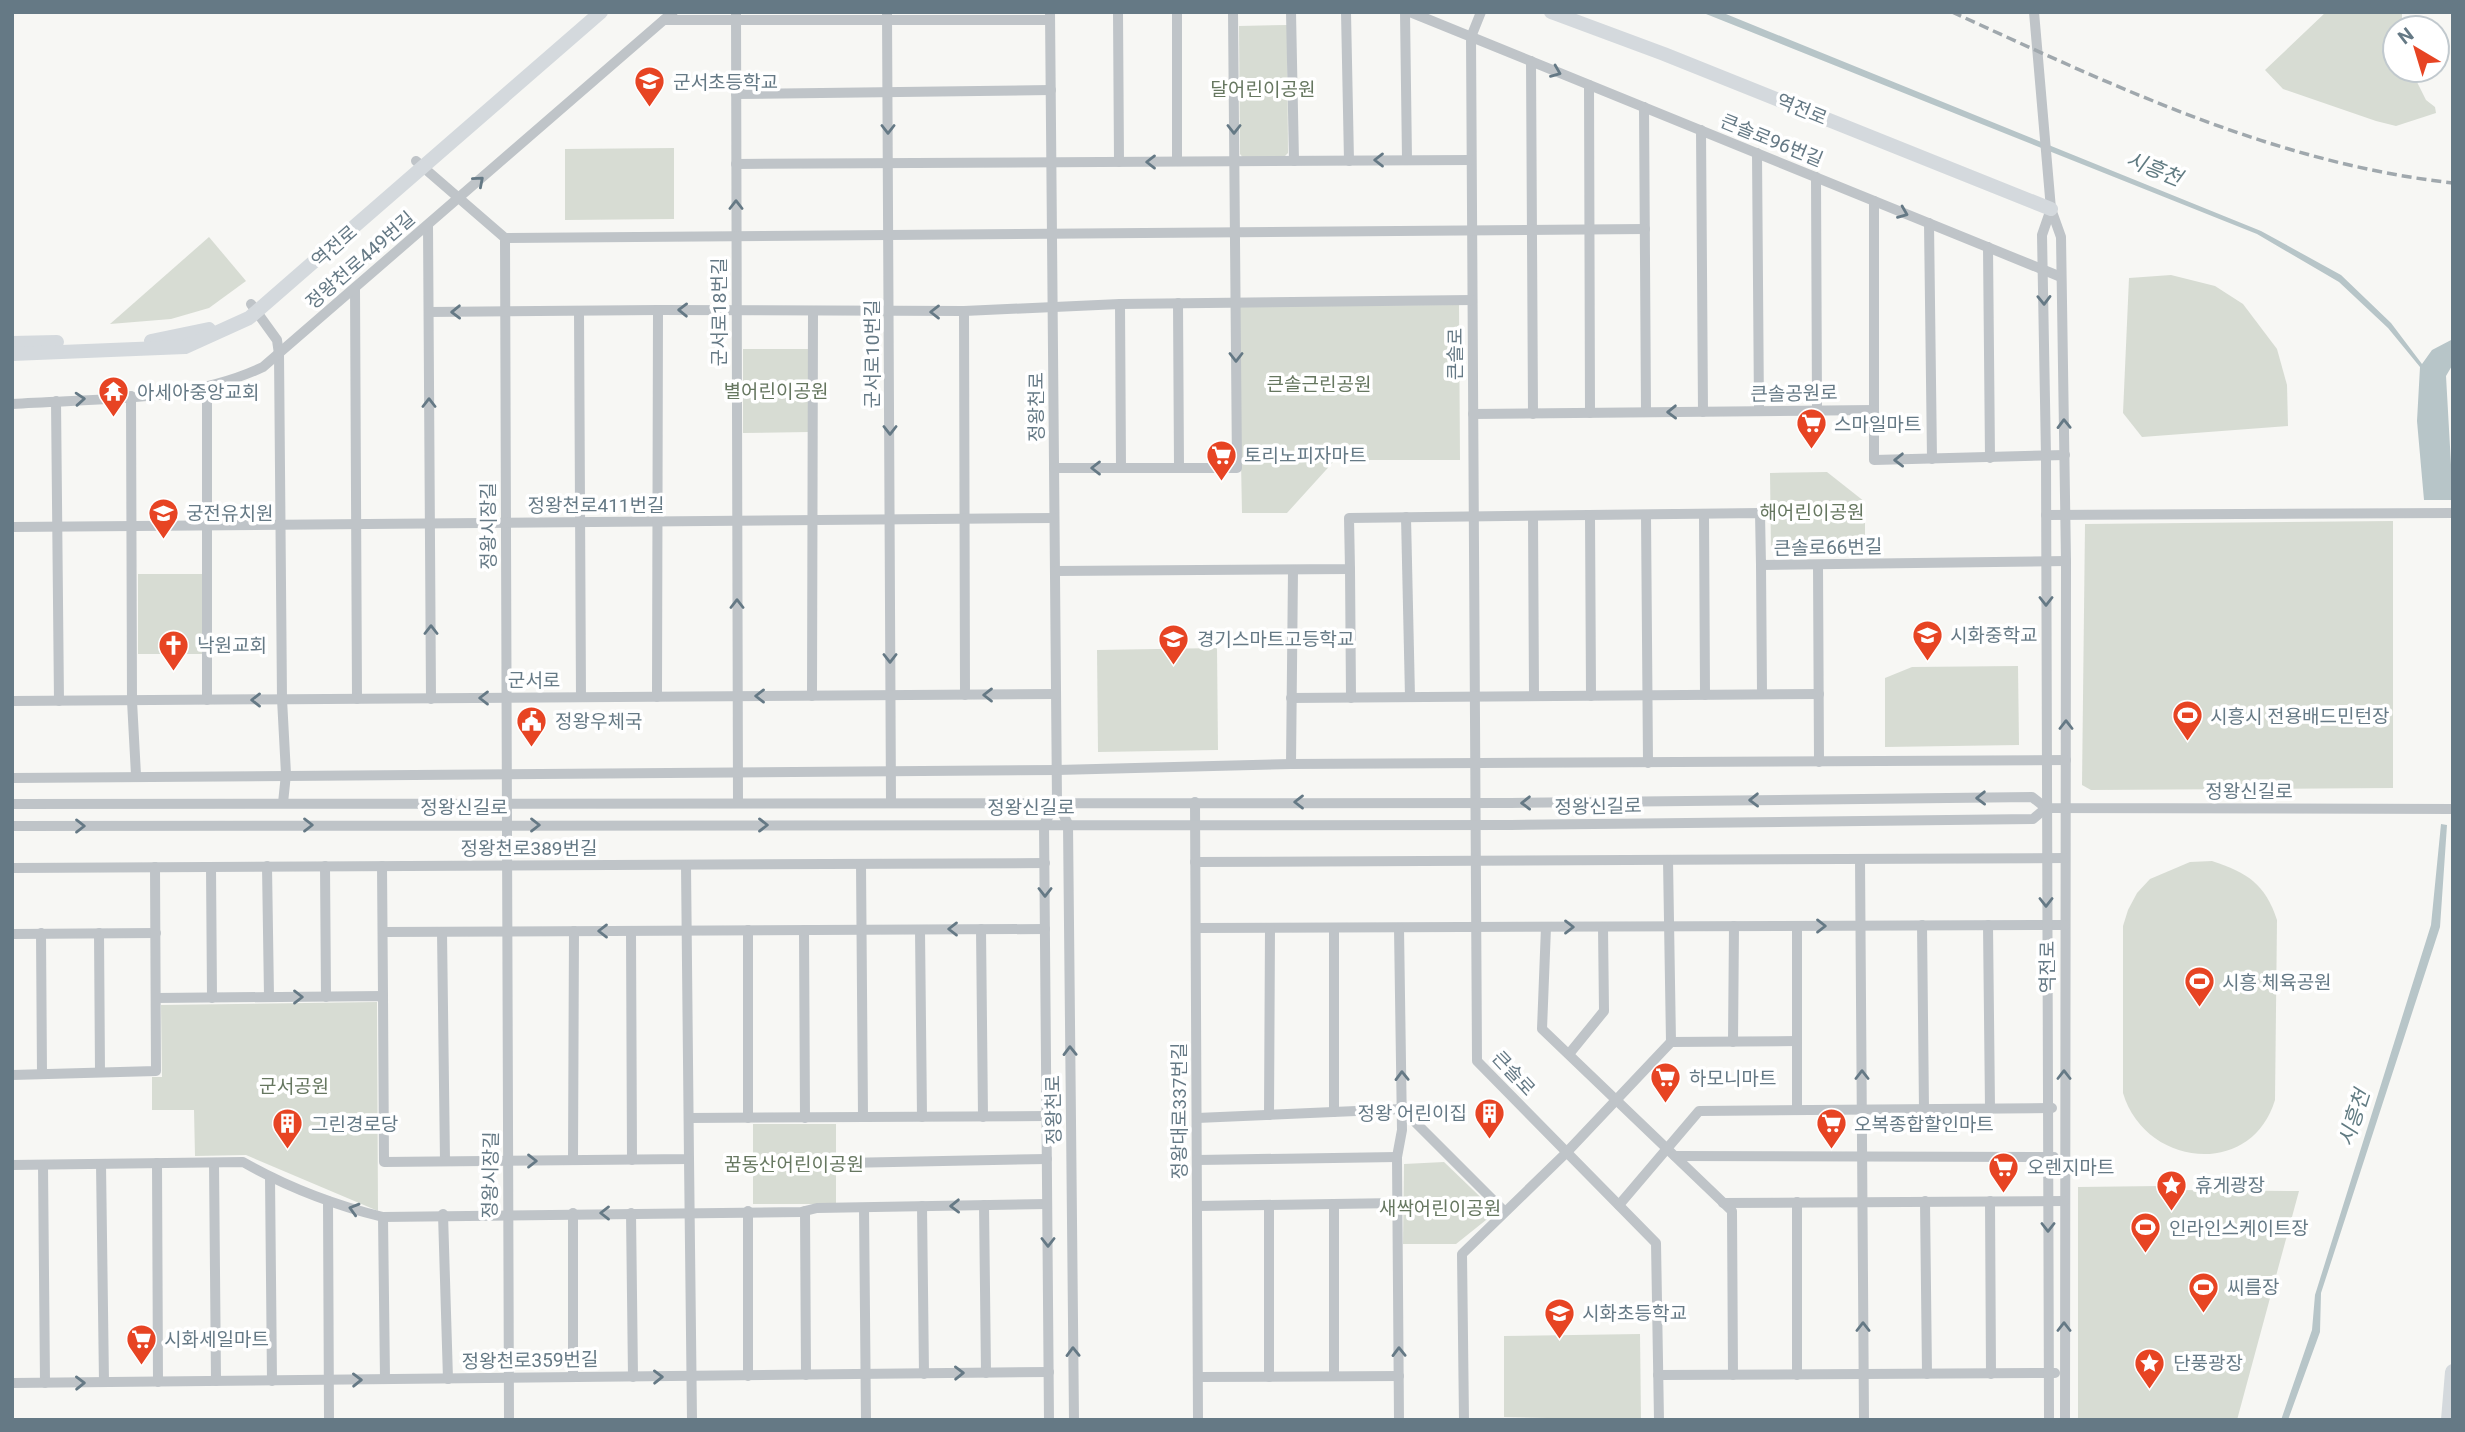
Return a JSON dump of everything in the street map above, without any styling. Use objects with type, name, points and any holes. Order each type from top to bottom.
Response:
[{"type":"highway","points":[[2449,1420],[2453,1373]]},
{"type":"main road","name":"역전로","points":[[12,354],[185,347],[254,308],[588,12]]},
{"type":"main road","name":"역전로","points":[[419,164],[601,12]]},
{"type":"main road","name":"역전로","points":[[1551,12],[1664,54],[2051,209]]},
{"type":"main road","name":"역전로","points":[[12,342],[159,341],[215,328],[254,308]]},
{"type":"street","points":[[1118,12],[1119,162]]},
{"type":"street","points":[[1177,12],[1177,161]]},
{"type":"street","points":[[1054,468],[1237,468],[1233,12]]},
{"type":"street","points":[[1291,12],[1294,161]]},
{"type":"street","points":[[1346,12],[1349,161]]},
{"type":"street","points":[[1407,160],[1408,12]]},
{"type":"street","name":"큰솔로96번길","points":[[1408,12],[2061,276]]},
{"type":"street","name":"큰솔로","points":[[1481,12],[1471,37],[1477,1061],[1656,1243],[1659,1420]]},
{"type":"street","points":[[2034,12],[2051,209]]},
{"type":"street","points":[[668,16],[1050,16]]},
{"type":"street","name":"정왕천로449번길","points":[[12,404],[207,388],[263,367],[668,16]]},
{"type":"street","name":"군서로10번길","points":[[887,16],[891,803]]},
{"type":"street","name":"정왕천로","points":[[1050,16],[1057,802],[1068,824],[1074,1420]]},
{"type":"street","name":"군서로18번길","points":[[736,17],[738,803]]},
{"type":"street","points":[[1531,61],[1533,414]]},
{"type":"street","points":[[1588,85],[1590,413]]},
{"type":"street","points":[[736,94],[1051,90]]},
{"type":"street","points":[[1644,107],[1646,412]]},
{"type":"street","points":[[1701,131],[1703,412]]},
{"type":"street","points":[[1757,153],[1759,411]]},
{"type":"street","points":[[736,164],[1471,160]]},
{"type":"street","points":[[419,164],[505,238],[1645,229]]},
{"type":"street","points":[[1816,177],[1817,411]]},
{"type":"street","points":[[1874,201],[1874,460],[2065,456]]},
{"type":"street","name":"역전로","points":[[2049,1420],[2046,456],[2042,235],[2051,209]]},
{"type":"street","name":"역전로","points":[[2051,209],[2061,237],[2065,456],[2065,1420]]},
{"type":"street","points":[[1930,223],[1932,459]]},
{"type":"street","points":[[428,225],[431,699]]},
{"type":"street","name":"정왕시장길","points":[[505,238],[509,1420]]},
{"type":"street","points":[[1988,247],[1990,458]]},
{"type":"street","points":[[355,288],[357,699]]},
{"type":"street","points":[[429,312],[964,312],[1120,304],[1472,300]]},
{"type":"street","points":[[1178,303],[1179,468]]},
{"type":"street","points":[[1120,304],[1121,468]]},
{"type":"street","points":[[254,308],[277,340],[279,354],[282,699],[286,774],[283,803]]},
{"type":"street","points":[[579,310],[581,698]]},
{"type":"street","points":[[657,697],[658,310]]},
{"type":"street","points":[[812,696],[813,312]]},
{"type":"street","points":[[964,312],[964,695]]},
{"type":"street","points":[[207,388],[207,700]]},
{"type":"street","points":[[131,396],[132,701],[136,775]]},
{"type":"street","points":[[56,401],[59,701]]},
{"type":"street","name":"큰솔공원로","points":[[1473,414],[1874,410]]},
{"type":"street","name":"큰솔로66번길","points":[[1350,569],[1349,518],[1760,513],[1761,565],[2066,562]]},
{"type":"street","points":[[2046,515],[2453,513]]},
{"type":"street","points":[[1704,514],[1705,695]]},
{"type":"street","points":[[1590,515],[1591,696]]},
{"type":"street","points":[[1646,515],[1648,763]]},
{"type":"street","points":[[1533,516],[1534,696]]},
{"type":"street","points":[[1406,517],[1410,697]]},
{"type":"street","name":"정왕천로411번길","points":[[12,527],[1054,518]]},
{"type":"street","points":[[1761,565],[1762,694]]},
{"type":"street","points":[[1818,565],[1819,762]]},
{"type":"street","points":[[1055,571],[1350,569],[1351,698]]},
{"type":"street","points":[[1291,764],[1293,570]]},
{"type":"street","name":"군서로","points":[[12,701],[1056,694]]},
{"type":"street","points":[[1291,698],[1819,694]]},
{"type":"street","points":[[12,778],[506,772],[1057,770],[1291,764],[2066,760]]},
{"type":"street","name":"정왕신길로","points":[[12,804],[1475,803],[2032,797],[2046,808],[2453,808]]},
{"type":"street","points":[[1044,824],[1057,802]]},
{"type":"street","name":"정왕대로337번길","points":[[1195,802],[1198,1420]]},
{"type":"street","name":"정왕신길로","points":[[12,826],[2034,819],[2046,808]]},
{"type":"street","name":"정왕천로","points":[[1044,824],[1049,1420]]},
{"type":"street","points":[[1195,862],[2065,858]]},
{"type":"street","points":[[1860,859],[1864,1420]]},
{"type":"street","points":[[1464,1420],[1462,1254],[1566,1153],[1671,1042],[1668,860]]},
{"type":"street","name":"정왕천로389번길","points":[[12,868],[1045,863]]},
{"type":"street","points":[[687,864],[692,1420]]},
{"type":"street","points":[[860,864],[863,1117]]},
{"type":"street","points":[[267,866],[269,997]]},
{"type":"street","points":[[325,866],[326,997]]},
{"type":"street","points":[[382,866],[384,1162],[689,1160]]},
{"type":"street","points":[[12,1075],[156,1071],[155,867]]},
{"type":"street","points":[[211,867],[212,998]]},
{"type":"street","points":[[1922,925],[1924,1109]]},
{"type":"street","points":[[1988,925],[1990,1108]]},
{"type":"street","points":[[1196,929],[2065,925]]},
{"type":"street","points":[[1733,1042],[1734,926]]},
{"type":"street","points":[[1797,926],[1797,1110]]},
{"type":"street","points":[[1546,927],[1542,1028],[1732,1211],[1732,1375]]},
{"type":"street","points":[[1569,1054],[1604,1011],[1603,927]]},
{"type":"street","points":[[1269,1115],[1270,928]]},
{"type":"street","points":[[1334,928],[1334,1112]]},
{"type":"street","points":[[1399,928],[1402,1109],[1402,1130],[1397,1157],[1399,1420]]},
{"type":"street","points":[[981,929],[983,1116]]},
{"type":"street","points":[[383,932],[1045,929]]},
{"type":"street","points":[[748,930],[748,1118]]},
{"type":"street","points":[[804,930],[805,1118]]},
{"type":"street","points":[[920,930],[922,1117]]},
{"type":"street","points":[[573,1160],[574,931]]},
{"type":"street","points":[[631,931],[632,1160]]},
{"type":"street","points":[[442,932],[445,1161]]},
{"type":"street","points":[[41,933],[42,1074]]},
{"type":"street","points":[[99,933],[100,1072]]},
{"type":"street","points":[[12,934],[156,933]]},
{"type":"street","points":[[156,998],[383,996]]},
{"type":"street","points":[[1671,1042],[1797,1041]]},
{"type":"street","points":[[1619,1205],[1671,1152],[1699,1111],[2064,1108]]},
{"type":"street","points":[[1197,1118],[1402,1109],[1504,1211]]},
{"type":"street","points":[[689,1118],[1047,1116]]},
{"type":"street","points":[[1671,1152],[2063,1157]]},
{"type":"street","points":[[1197,1160],[1397,1157]]},
{"type":"street","name":"정왕천로","points":[[843,1163],[1047,1159]]},
{"type":"street","points":[[12,1165],[243,1162],[270,1177],[328,1201],[383,1217],[443,1214],[805,1211],[1047,1204]]},
{"type":"street","points":[[157,1163],[158,1382]]},
{"type":"street","points":[[214,1163],[216,1381]]},
{"type":"street","points":[[101,1164],[104,1382]]},
{"type":"street","points":[[43,1165],[45,1383]]},
{"type":"street","points":[[270,1177],[272,1381]]},
{"type":"street","points":[[328,1201],[329,1420]]},
{"type":"street","points":[[1925,1201],[1927,1374]]},
{"type":"street","points":[[1990,1201],[1991,1374]]},
{"type":"street","points":[[1723,1203],[2064,1201]]},
{"type":"street","points":[[1797,1202],[1797,1374]]},
{"type":"street","points":[[1197,1206],[1397,1203]]},
{"type":"street","points":[[1334,1204],[1334,1376]]},
{"type":"street","points":[[984,1205],[986,1373]]},
{"type":"street","points":[[1269,1205],[1269,1377]]},
{"type":"street","points":[[922,1206],[924,1374]]},
{"type":"street","points":[[864,1208],[866,1420]]},
{"type":"street","points":[[748,1211],[748,1376]]},
{"type":"street","points":[[805,1211],[806,1375]]},
{"type":"street","points":[[573,1213],[573,1377]]},
{"type":"street","points":[[631,1213],[633,1377]]},
{"type":"street","points":[[443,1214],[448,1379]]},
{"type":"street","points":[[383,1217],[386,1379]]},
{"type":"street","name":"정왕천로359번길","points":[[12,1383],[1049,1372]]},
{"type":"street","points":[[1658,1375],[2065,1373]]},
{"type":"street","points":[[1198,1377],[1399,1376]]},
{"type":"green space","points":[[2326,12],[2402,12],[2381,14],[2381,84],[2418,84],[2426,100],[2435,107],[2436,113],[2396,126],[2376,121],[2283,89],[2265,70]]},
{"type":"green space","name":"달어린이공원","points":[[1287,25],[1288,153],[1284,157],[1244,159],[1240,154],[1239,26]]},
{"type":"green space","points":[[674,148],[674,219],[565,220],[565,149]]},
{"type":"green space","points":[[209,237],[246,281],[209,308],[171,319],[110,324]]},
{"type":"green space","points":[[2171,275],[2215,286],[2243,304],[2277,349],[2287,385],[2288,426],[2142,437],[2123,413],[2129,278]]},
{"type":"green space","name":"큰솔근린공원","points":[[1459,305],[1460,460],[1335,460],[1287,513],[1242,513],[1238,306]]},
{"type":"green space","name":"별어린이공원","points":[[743,349],[808,349],[809,432],[743,433]]},
{"type":"green space","name":"해어린이공원","points":[[1827,472],[1865,502],[1865,547],[1860,552],[1776,553],[1771,549],[1770,473]]},
{"type":"green space","points":[[2393,521],[2393,788],[2091,790],[2082,785],[2085,524]]},
{"type":"green space","points":[[138,574],[204,574],[203,654],[138,654]]},
{"type":"green space","points":[[1217,648],[1218,750],[1098,752],[1097,650]]},
{"type":"green space","points":[[2018,666],[2019,745],[1885,747],[1885,678],[1912,667]]},
{"type":"green space","name":"시흥 체육공원","points":[[2212,861],[2236,870],[2254,882],[2267,897],[2277,920],[2275,1100],[2262,1125],[2244,1143],[2222,1152],[2198,1154],[2174,1149],[2153,1136],[2135,1118],[2123,1093],[2123,926],[2137,893],[2150,879],[2190,862]]},
{"type":"green space","name":"군서공원","points":[[377,1002],[378,1211],[246,1155],[195,1156],[194,1110],[152,1110],[152,1077],[162,1077],[161,1005]]},
{"type":"green space","name":"꿈동산어린이공원","points":[[753,1124],[836,1124],[836,1204],[753,1204]]},
{"type":"green space","name":"새싹어린이공원","points":[[1444,1162],[1496,1212],[1456,1244],[1403,1244],[1404,1164]]},
{"type":"green space","points":[[2160,1186],[2180,1190],[2299,1191],[2237,1420],[2078,1420],[2078,1187]]},
{"type":"green space","points":[[1640,1334],[1641,1420],[1504,1417],[1504,1336]]},
{"type":"shaded area","points":[[1701,12],[1721,12],[2261,231],[2341,275],[2391,323],[2422,364],[2432,350],[2453,339],[2453,364],[2446,376],[2453,500],[2424,500],[2417,421],[2420,367],[2388,328],[2339,282],[2257,234]]},
{"type":"shaded area","points":[[2441,824],[2447,825],[2440,927],[2321,1293],[2320,1332],[2288,1420],[2281,1420],[2312,1330],[2315,1295],[2431,925]]},
{"type":"railway","points":[[1952,12],[2135,93],[2259,140],[2387,173],[2453,183]]},
{"type":"place","name":"군서초등학교","points":[[650,109]]},
{"type":"place","name":"아세아중앙교회","points":[[114,419]]},
{"type":"place","name":"스마일마트","points":[[1811,451]]},
{"type":"place","name":"토리노피자마트","points":[[1221,482]]},
{"type":"place","name":"궁전유치원","points":[[163,540]]},
{"type":"place","name":"시화중학교","points":[[1927,662]]},
{"type":"place","name":"경기스마트고등학교","points":[[1174,666]]},
{"type":"place","name":"낙원교회","points":[[174,672]]},
{"type":"place","name":"시흥시 전용배드민턴장","points":[[2187,743]]},
{"type":"place","name":"정왕우체국","points":[[532,748]]},
{"type":"place","name":"시흥 체육공원","points":[[2199,1009]]},
{"type":"place","name":"하모니마트","points":[[1666,1105]]},
{"type":"place","name":"정왕 어린이집","points":[[1490,1140]]},
{"type":"place","name":"그린경로당","points":[[288,1151]]},
{"type":"place","name":"오복종합할인마트","points":[[1831,1151]]},
{"type":"place","name":"오렌지마트","points":[[2004,1194]]},
{"type":"place","name":"휴게광장","points":[[2172,1212]]},
{"type":"place","name":"인라인스케이트장","points":[[2146,1255]]},
{"type":"place","name":"씨름장","points":[[2204,1314]]},
{"type":"place","name":"시화초등학교","points":[[1559,1340]]},
{"type":"place","name":"시화세일마트","points":[[141,1366]]},
{"type":"place","name":"단풍광장","points":[[2150,1390]]},
{"type":"water label","name":"시흥천","points":[[2154,169]]},
{"type":"water label","name":"시흥천","points":[[2354,1118]]}]
